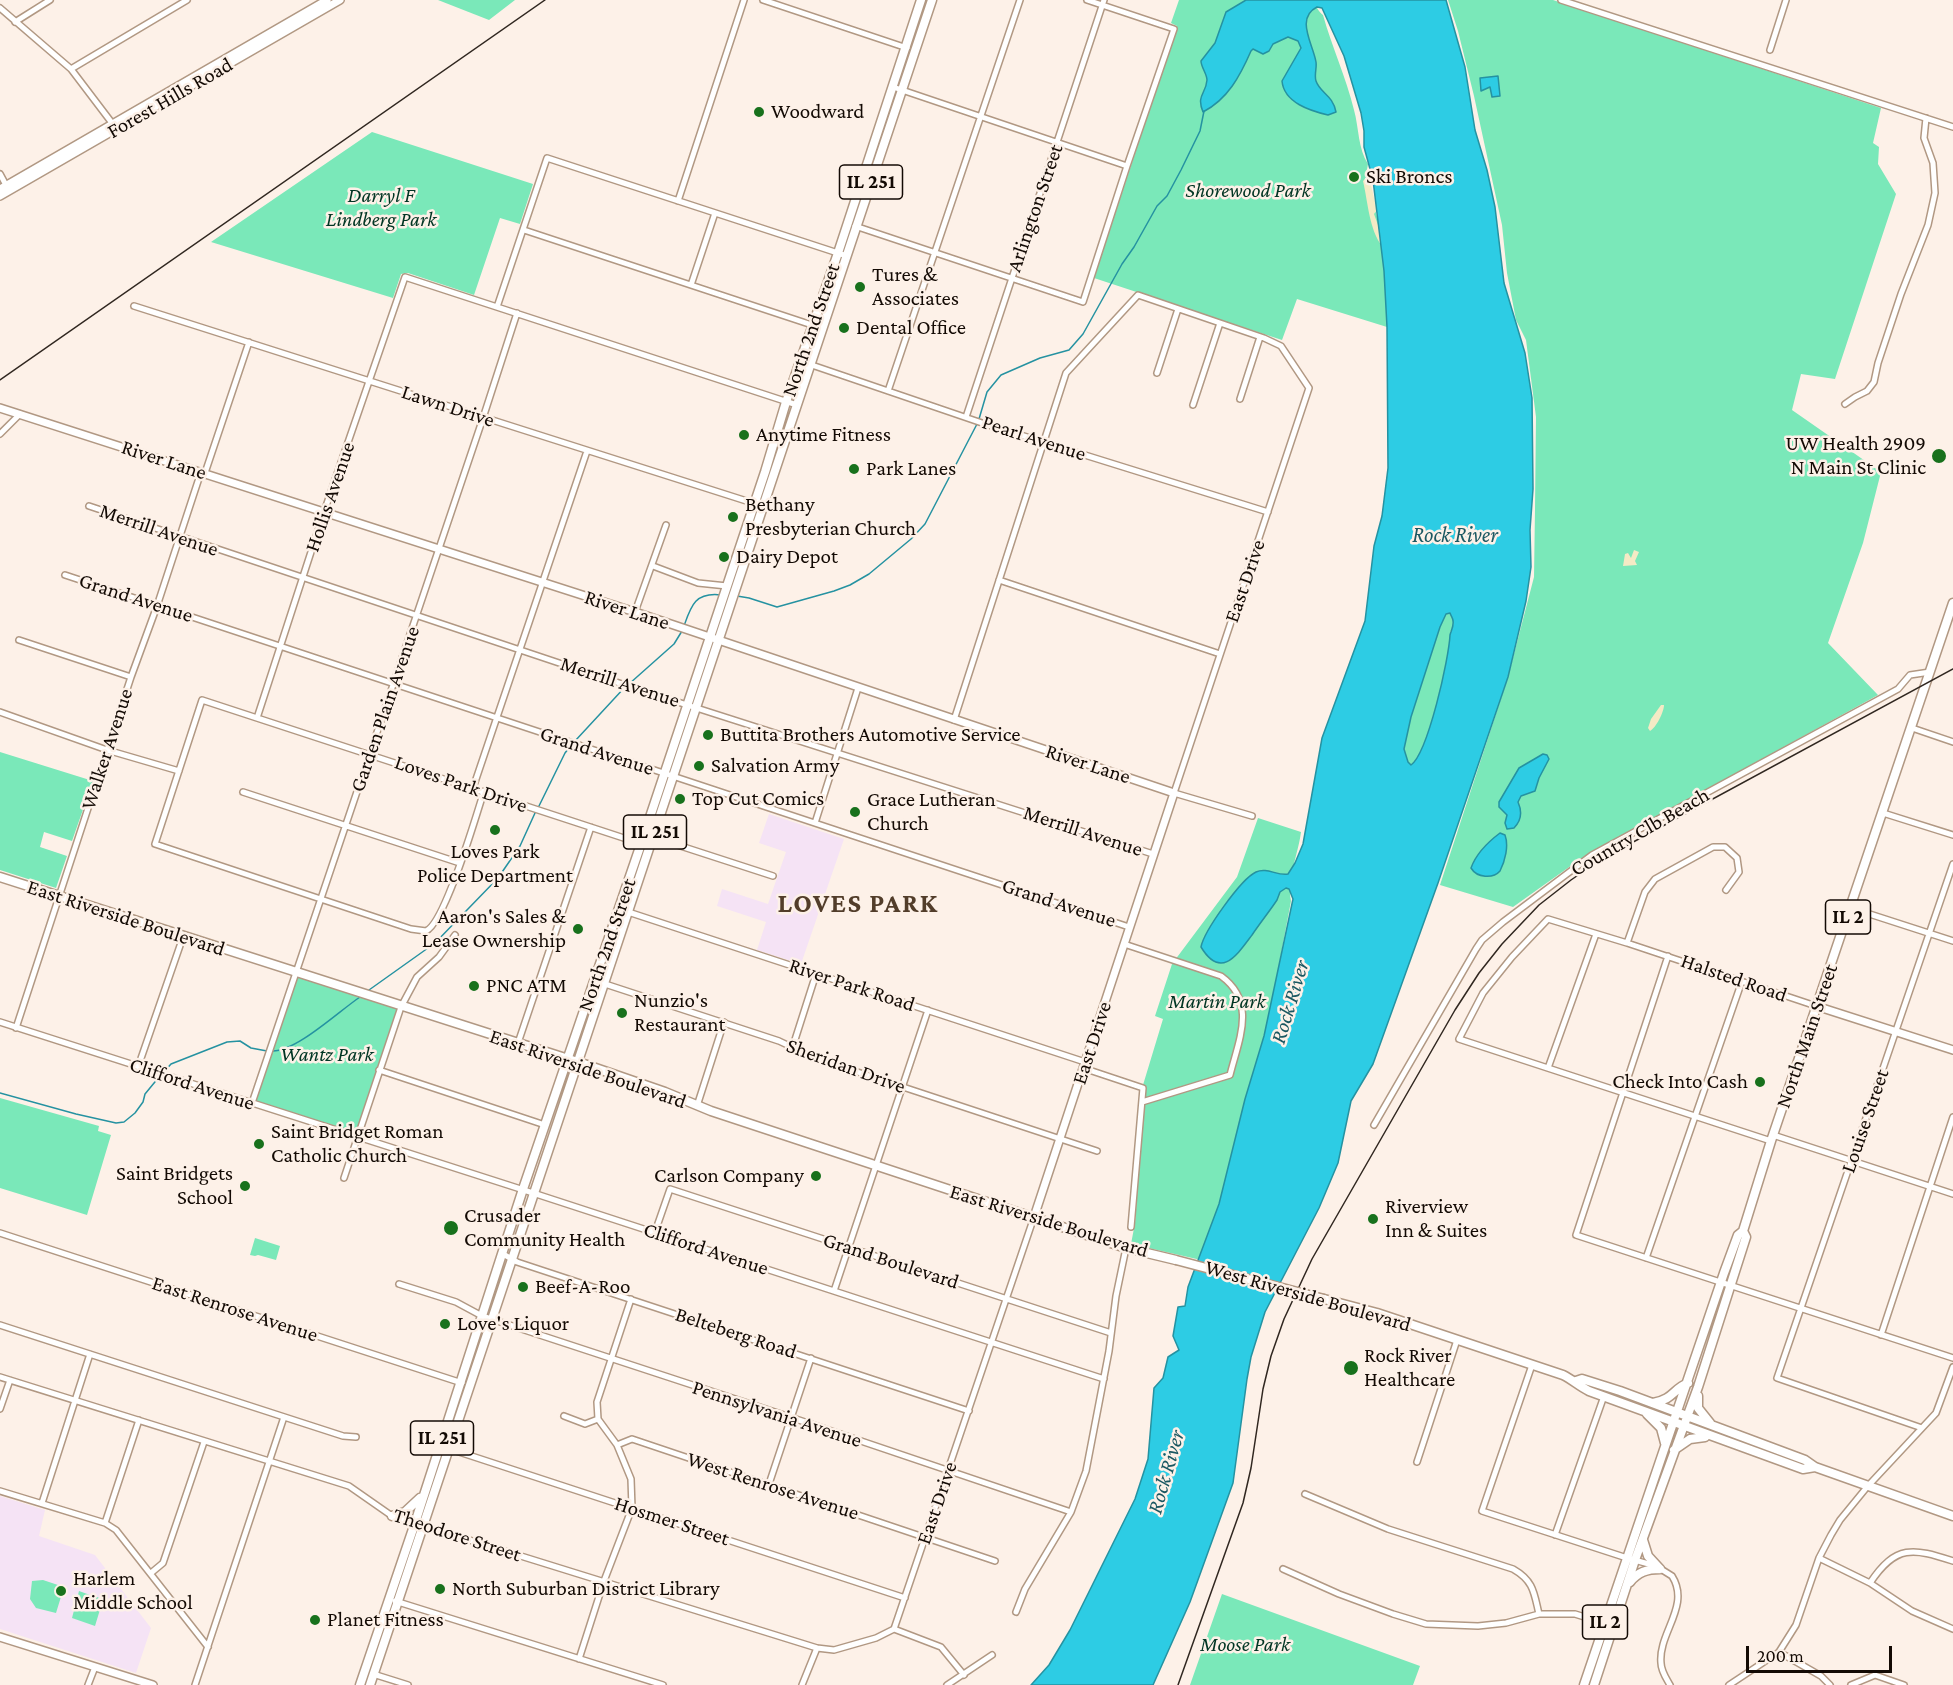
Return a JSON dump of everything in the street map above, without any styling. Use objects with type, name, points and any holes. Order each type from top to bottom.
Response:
[{"type":"main road","name":"North 2nd Street","points":[[360,1685],[393,1601],[419,1524],[444,1447],[460,1383],[567,1059],[619,909],[674,776],[697,708],[722,601],[729,588],[811,365],[842,255],[910,49],[921,0]]},
{"type":"main road","name":"North 2nd Street","points":[[910,49],[932,0]]},
{"type":"main road","name":"North 2nd Street","points":[[759,505],[786,402],[813,326],[842,255]]},
{"type":"main road","name":"North 2nd Street","points":[[419,1524],[424,1493],[469,1386],[605,984],[628,912],[664,773],[687,705],[732,602],[729,588]]},
{"type":"main road","name":"North Main Street","points":[[1673,1422],[1738,1235],[1743,1231],[1816,1006],[1953,603]]},
{"type":"main road","name":"East Riverside Boulevard","points":[[0,877],[567,1059],[664,1092],[697,1106],[1126,1248],[1176,1260]]},
{"type":"main road","points":[[538,1145],[549,1149]]},
{"type":"main road","name":"North Main Street","points":[[1683,1426],[1698,1387],[1746,1237],[1743,1231]]},
{"type":"main road","name":"West Riverside Boulevard","points":[[1176,1260],[1377,1313],[1576,1381],[1579,1386],[1710,1437],[1803,1469],[1815,1467]]},
{"type":"main road","name":"West Riverside Boulevard","points":[[1576,1381],[1582,1379],[1593,1382],[1653,1403],[1805,1460],[1815,1467],[1867,1487],[1953,1516]]},
{"type":"main road","points":[[1653,1403],[1672,1396],[1688,1382]]},
{"type":"main road","points":[[1698,1387],[1698,1408],[1713,1425]]},
{"type":"main road","points":[[1642,1410],[1660,1428],[1665,1443]]},
{"type":"main road","name":"IL 2","points":[[1594,1685],[1609,1625],[1673,1422]]},
{"type":"main road","name":"IL 2","points":[[1584,1685],[1626,1587],[1631,1559],[1642,1540],[1683,1426]]},
{"type":"main road","points":[[1674,1450],[1690,1440],[1710,1437]]},
{"type":"main road","points":[[392,1516],[405,1512],[415,1505],[424,1493]]},
{"type":"main road","points":[[1642,1540],[1648,1556],[1660,1569]]},
{"type":"main road","points":[[1626,1587],[1637,1574],[1660,1569]]},
{"type":"main road","name":"North 2nd Street","points":[[370,1685],[393,1601]]},
{"type":"street","points":[[15,22],[50,0]]},
{"type":"street","points":[[71,69],[187,0]]},
{"type":"street","name":"Forest Hills Road","points":[[263,41],[327,0]]},
{"type":"street","name":"Forest Hills Road","points":[[0,196],[5,189],[114,126],[340,0]]},
{"type":"street","points":[[678,201],[744,0]]},
{"type":"street","points":[[763,0],[910,49]]},
{"type":"street","points":[[888,391],[1020,0]]},
{"type":"street","points":[[852,224],[1083,302],[1174,29],[1103,2],[1087,0]]},
{"type":"street","points":[[1562,0],[1953,127]]},
{"type":"street","points":[[1770,50],[1786,0]]},
{"type":"street","name":"Arlington Street","points":[[969,418],[1011,278],[1103,2]]},
{"type":"street","points":[[0,8],[71,69],[114,126]]},
{"type":"street","points":[[897,89],[1127,166]]},
{"type":"street","points":[[1845,404],[1867,392],[1874,382],[1888,333],[1928,225],[1935,193],[1932,163],[1924,138],[1926,118]]},
{"type":"street","points":[[797,405],[497,307],[547,158],[842,255]]},
{"type":"street","points":[[0,174],[5,189]]},
{"type":"street","points":[[691,285],[716,213]]},
{"type":"street","points":[[524,230],[822,328]]},
{"type":"street","name":"Hollis Avenue","points":[[257,718],[324,512],[405,277],[497,307]]},
{"type":"street","points":[[954,720],[1066,374],[1138,295],[1260,337],[1240,399]]},
{"type":"street","name":"Lawn Drive","points":[[134,306],[759,505]]},
{"type":"street","points":[[1157,373],[1178,309]]},
{"type":"street","name":"Garden Plain Avenue","points":[[252,1103],[371,754],[517,313]]},
{"type":"street","points":[[1192,405],[1220,323]]},
{"type":"street","name":"East Drive","points":[[894,1629],[992,1343],[1309,388],[1281,346],[1260,337]]},
{"type":"street","name":"Walker Avenue","points":[[16,1028],[131,677],[249,342]]},
{"type":"street","name":"Pearl Avenue","points":[[800,361],[982,423],[1268,512]]},
{"type":"street","name":"River Lane","points":[[0,408],[635,612],[1174,793],[1252,816]]},
{"type":"street","points":[[0,434],[20,414]]},
{"type":"street","points":[[473,788],[587,451]]},
{"type":"street","name":"Merrill Avenue","points":[[89,506],[621,684],[1153,854]]},
{"type":"street","points":[[635,612],[666,525]]},
{"type":"street","points":[[653,566],[698,583],[729,588]]},
{"type":"street","name":"Grand Avenue","points":[[65,575],[1129,927]]},
{"type":"street","points":[[999,580],[1220,654]]},
{"type":"street","points":[[19,640],[131,677]]},
{"type":"street","name":"Country Clb Beach","points":[[1374,1125],[1478,945],[1503,922],[1592,855],[1898,689],[1910,675],[1930,672]]},
{"type":"street","points":[[815,823],[858,688]]},
{"type":"street","name":"Loves Park Drive","points":[[179,771],[202,700],[636,842],[659,839],[774,876]]},
{"type":"street","points":[[0,712],[107,750],[179,771],[155,844],[422,931],[429,930],[438,918],[460,863],[484,791]]},
{"type":"street","points":[[1912,728],[1953,742]]},
{"type":"street","points":[[243,792],[460,863]]},
{"type":"street","points":[[1883,813],[1953,835]]},
{"type":"street","points":[[518,1043],[591,827]]},
{"type":"street","points":[[1627,943],[1645,892],[1655,879],[1713,847],[1725,848],[1737,858],[1739,872],[1726,890]]},
{"type":"street","name":"Louise Street","points":[[1922,1428],[1777,1378],[1953,864]]},
{"type":"street","points":[[1851,908],[1953,941]]},
{"type":"street","name":"River Park Road","points":[[619,909],[928,1010],[1141,1086],[1144,1091],[1142,1102]]},
{"type":"street","name":"Halsted Road","points":[[1548,1068],[1459,1039],[1483,993],[1512,957],[1548,919],[1953,1050]]},
{"type":"street","points":[[1596,933],[1548,1068],[1695,1116],[1851,1160],[1953,1194]]},
{"type":"street","points":[[344,1178],[401,1007],[417,977],[441,954],[455,935]]},
{"type":"street","points":[[138,1067],[183,937]]},
{"type":"street","points":[[1124,944],[1221,976],[1240,996],[1244,1010],[1230,1075],[1142,1102],[1131,1227]]},
{"type":"street","points":[[1668,956],[1576,1235],[1953,1358]]},
{"type":"street","points":[[793,1046],[816,974]]},
{"type":"street","name":"Sheridan Drive","points":[[595,981],[793,1046],[814,1058],[1097,1151]]},
{"type":"street","points":[[1646,1258],[1742,981]]},
{"type":"street","points":[[834,1291],[928,1010]]},
{"type":"street","name":"Clifford Avenue","points":[[0,1022],[1104,1379]]},
{"type":"street","points":[[697,1106],[724,1022]]},
{"type":"street","points":[[379,1070],[545,1125]]},
{"type":"street","points":[[1881,1335],[1953,1117]]},
{"type":"street","name":"Grand Boulevard","points":[[655,1232],[670,1190],[1111,1333]]},
{"type":"street","name":"East Renrose Avenue","points":[[0,1233],[469,1386]]},
{"type":"street","points":[[1016,1612],[1025,1589],[1071,1512],[1090,1458],[1126,1248]]},
{"type":"street","name":"Belteberg Road","points":[[503,1254],[512,1259],[969,1411]]},
{"type":"street","name":"Pennsylvania Avenue","points":[[399,1284],[456,1302],[491,1320],[790,1417],[1071,1512]]},
{"type":"street","points":[[579,1659],[604,1581],[632,1508],[631,1479],[617,1445],[598,1419],[597,1402],[631,1299]]},
{"type":"street","points":[[0,1324],[343,1436],[356,1437]]},
{"type":"street","points":[[1417,1462],[1457,1340]]},
{"type":"street","points":[[42,1503],[90,1354]]},
{"type":"street","points":[[769,1484],[811,1358]]},
{"type":"street","points":[[1532,1365],[1482,1511],[1660,1569],[1674,1580],[1678,1599],[1660,1662],[1670,1685]]},
{"type":"street","points":[[1730,1685],[1779,1652],[1796,1625],[1819,1558],[1840,1520],[1867,1487],[1936,1413],[1953,1367]]},
{"type":"street","name":"Theodore Street","points":[[0,1377],[349,1486],[392,1516],[817,1648]]},
{"type":"street","points":[[0,1409],[9,1380]]},
{"type":"street","points":[[1555,1535],[1605,1396]]},
{"type":"street","points":[[564,1416],[585,1424],[598,1419]]},
{"type":"street","points":[[195,1685],[284,1417]]},
{"type":"street","points":[[105,1523],[139,1420]]},
{"type":"street","name":"West Renrose Avenue","points":[[617,1445],[632,1439],[995,1561]]},
{"type":"street","points":[[151,1572],[163,1563],[204,1442]]},
{"type":"street","name":"Hosmer Street","points":[[444,1447],[905,1598]]},
{"type":"street","points":[[0,1491],[105,1523],[116,1530],[208,1647]]},
{"type":"street","points":[[1305,1494],[1388,1529],[1514,1569],[1526,1576],[1534,1589],[1539,1614]]},
{"type":"street","points":[[1870,1583],[1886,1562],[1901,1554],[1918,1551],[1953,1561]]},
{"type":"street","points":[[1819,1558],[1870,1583],[1912,1611],[1953,1629]]},
{"type":"street","points":[[1283,1569],[1350,1598],[1426,1624],[1478,1626],[1506,1623],[1539,1614],[1575,1614],[1609,1625]]},
{"type":"street","points":[[393,1601],[663,1685]]},
{"type":"street","points":[[802,1685],[817,1648],[834,1650],[876,1638],[894,1629],[941,1647],[964,1675]]},
{"type":"street","points":[[0,1637],[153,1685]]},
{"type":"street","points":[[1779,1652],[1821,1676],[1830,1685]]},
{"type":"street","points":[[947,1685],[992,1655]]},
{"type":"street","points":[[88,1685],[95,1667]]},
{"type":"street","points":[[364,1671],[408,1685]]},
{"type":"street","points":[[1851,1685],[1875,1675],[1904,1685]]},
{"type":"shaded area","points":[[769,814],[844,839],[801,964],[757,950],[766,922],[717,906],[722,889],[768,904],[786,852],[759,843]]},
{"type":"shaded area","name":"Harlem Middle School","points":[[0,1496],[45,1510],[39,1536],[95,1555],[151,1628],[136,1673],[0,1629]]},
{"type":"green space","points":[[438,0],[515,0],[489,20]]},
{"type":"green space","name":"Shorewood Park","points":[[1179,0],[1316,0],[1316,6],[1323,15],[1347,86],[1356,117],[1360,145],[1368,164],[1366,175],[1386,251],[1387,327],[1297,299],[1282,340],[1094,278],[1177,26],[1171,23]]},
{"type":"green space","points":[[1448,0],[1553,0],[1881,108],[1873,143],[1879,147],[1878,164],[1896,194],[1835,379],[1801,374],[1792,410],[1881,472],[1863,543],[1828,643],[1878,695],[1579,860],[1513,907],[1440,885],[1508,677],[1534,577],[1536,417],[1526,340],[1516,320],[1507,273],[1502,225],[1474,96]]},
{"type":"green space","name":"Darryl F Lindberg Park","points":[[372,132],[533,184],[520,224],[500,218],[474,295],[408,273],[401,274],[393,298],[211,242]]},
{"type":"green space","points":[[1450,613],[1453,625],[1431,725],[1418,757],[1411,765],[1404,749],[1411,717],[1440,627],[1446,614]]},
{"type":"green space","points":[[0,752],[93,781],[72,841],[44,832],[40,847],[67,856],[56,888],[0,870]]},
{"type":"green space","name":"Martin Park","points":[[1258,818],[1301,832],[1292,875],[1291,901],[1266,1034],[1231,1169],[1201,1260],[1131,1244],[1135,1223],[1145,1087],[1143,1085],[1163,1019],[1155,1016],[1172,964],[1237,877]]},
{"type":"green space","name":"Wantz Park","points":[[297,973],[401,1007],[357,1136],[252,1103]]},
{"type":"green space","points":[[0,1098],[99,1126],[98,1131],[111,1135],[87,1215],[0,1188]]},
{"type":"green space","points":[[255,1238],[280,1246],[276,1260],[250,1255]]},
{"type":"green space","points":[[43,1580],[64,1587],[56,1613],[36,1608],[30,1599],[32,1581]]},
{"type":"green space","points":[[79,1591],[90,1595],[88,1602],[93,1603],[95,1596],[102,1603],[95,1626],[72,1618]]},
{"type":"green space","name":"Moose Park","points":[[1222,1594],[1420,1666],[1413,1685],[1190,1685]]},
{"type":"sand","points":[[1366,178],[1371,185],[1377,210],[1374,214],[1382,246],[1374,232],[1370,215],[1363,181]]},
{"type":"sand","points":[[1634,550],[1639,552],[1635,561],[1637,565],[1623,566],[1625,554],[1628,553],[1631,558]]},
{"type":"sand","points":[[1661,705],[1664,705],[1661,716],[1650,731],[1648,728],[1651,719]]},
{"type":"water","name":"Rock River","points":[[1246,0],[1446,0],[1465,67],[1475,130],[1495,207],[1504,283],[1525,353],[1532,398],[1531,567],[1526,601],[1508,677],[1373,1064],[1351,1101],[1338,1163],[1319,1208],[1265,1312],[1251,1357],[1233,1483],[1190,1602],[1153,1685],[1031,1685],[1049,1665],[1070,1630],[1135,1499],[1148,1459],[1154,1388],[1163,1378],[1168,1357],[1179,1350],[1173,1336],[1178,1307],[1185,1306],[1188,1287],[1219,1204],[1245,1099],[1264,1036],[1293,899],[1289,889],[1286,888],[1280,892],[1277,900],[1246,943],[1228,961],[1215,962],[1201,947],[1216,918],[1242,884],[1260,871],[1288,874],[1303,844],[1322,738],[1365,621],[1374,546],[1382,516],[1388,468],[1387,327],[1384,271],[1373,180],[1364,147],[1361,113],[1344,56],[1322,8],[1317,7],[1307,18],[1306,24],[1316,62],[1315,79],[1332,102],[1336,112],[1328,115],[1299,105],[1284,89],[1282,81],[1301,48],[1298,41],[1288,37],[1273,44],[1269,51],[1263,54],[1253,49],[1238,78],[1226,94],[1203,112],[1201,98],[1207,80],[1201,61],[1215,43],[1226,12]],"holes":[[[1450,613],[1453,625],[1431,725],[1418,757],[1411,765],[1404,749],[1411,717],[1440,627],[1446,614]]]},
{"type":"water","points":[[1498,76],[1500,96],[1492,97],[1490,87],[1481,91],[1480,78]]},
{"type":"water","points":[[1543,754],[1549,759],[1535,791],[1521,796],[1518,802],[1521,812],[1519,822],[1514,828],[1507,829],[1505,823],[1507,815],[1499,807],[1499,802],[1519,768]]},
{"type":"water","points":[[1500,833],[1505,835],[1507,844],[1500,871],[1489,876],[1477,874],[1471,868],[1476,858]]},
{"type":"waterway","points":[[979,419],[987,392],[1001,375],[1040,358],[1069,350],[1083,334],[1157,206],[1167,196],[1200,131],[1204,111]]},
{"type":"waterway","points":[[737,596],[777,607],[834,591],[869,574],[911,539],[925,524],[977,424]]},
{"type":"waterway","points":[[684,626],[695,602],[705,596],[721,595]]},
{"type":"waterway","points":[[629,684],[674,644],[682,631]]},
{"type":"waterway","points":[[575,741],[625,687]]},
{"type":"waterway","points":[[538,808],[565,753],[572,744]]},
{"type":"waterway","points":[[369,990],[435,943],[498,878],[520,846],[535,813]]},
{"type":"waterway","points":[[272,1051],[282,1050],[305,1038],[360,997]]},
{"type":"waterway","points":[[163,1073],[171,1064],[227,1042],[240,1041],[251,1048],[267,1051]]},
{"type":"waterway","points":[[0,1093],[116,1123],[124,1122],[135,1113],[143,1102],[145,1094],[159,1077]]},
{"type":"railway","points":[[0,380],[545,0]]},
{"type":"railway","points":[[1178,1685],[1243,1503],[1251,1468],[1263,1389],[1271,1356],[1284,1319],[1312,1259],[1455,1010],[1479,973],[1502,944],[1539,905],[1600,860],[1953,669]]},
{"type":"place","name":"Woodward","points":[[759,112]]},
{"type":"place","name":"Ski Broncs","points":[[1354,177]]},
{"type":"place","name":"Tures & Associates","points":[[860,287]]},
{"type":"place","name":"Dental Office","points":[[844,328]]},
{"type":"place","name":"Anytime Fitness","points":[[744,435]]},
{"type":"place","name":"UW Health 2909 N Main St Clinic","points":[[1939,456]]},
{"type":"place","name":"Park Lanes","points":[[854,469]]},
{"type":"place","name":"Bethany Presbyterian Church","points":[[733,517]]},
{"type":"place","name":"Dairy Depot","points":[[724,557]]},
{"type":"place","name":"Buttita Brothers Automotive Service","points":[[708,735]]},
{"type":"place","name":"Salvation Army","points":[[699,766]]},
{"type":"place","name":"Top Cut Comics","points":[[680,799]]},
{"type":"place","name":"Grace Lutheran Church","points":[[855,812]]},
{"type":"place","name":"Loves Park Police Department","points":[[495,830]]},
{"type":"place","name":"Aaron's Sales & Lease Ownership","points":[[578,929]]},
{"type":"place","name":"PNC ATM","points":[[474,986]]},
{"type":"place","name":"Nunzio's Restaurant","points":[[622,1013]]},
{"type":"place","name":"Check Into Cash","points":[[1760,1082]]},
{"type":"place","name":"Saint Bridget Roman Catholic Church","points":[[259,1144]]},
{"type":"place","name":"Carlson Company","points":[[816,1176]]},
{"type":"place","name":"Saint Bridgets School","points":[[245,1186]]},
{"type":"place","name":"Riverview Inn & Suites","points":[[1373,1219]]},
{"type":"place","name":"Crusader Community Health","points":[[451,1228]]},
{"type":"place","name":"Beef-A-Roo","points":[[523,1287]]},
{"type":"place","name":"Love's Liquor","points":[[445,1324]]},
{"type":"place","name":"Rock River Healthcare","points":[[1351,1368]]},
{"type":"place","name":"North Suburban District Library","points":[[440,1589]]},
{"type":"place","name":"Harlem Middle School","points":[[61,1591]]},
{"type":"place","name":"Planet Fitness","points":[[315,1620]]},
{"type":"district","name":"LOVES PARK","points":[[858,904]]}]
